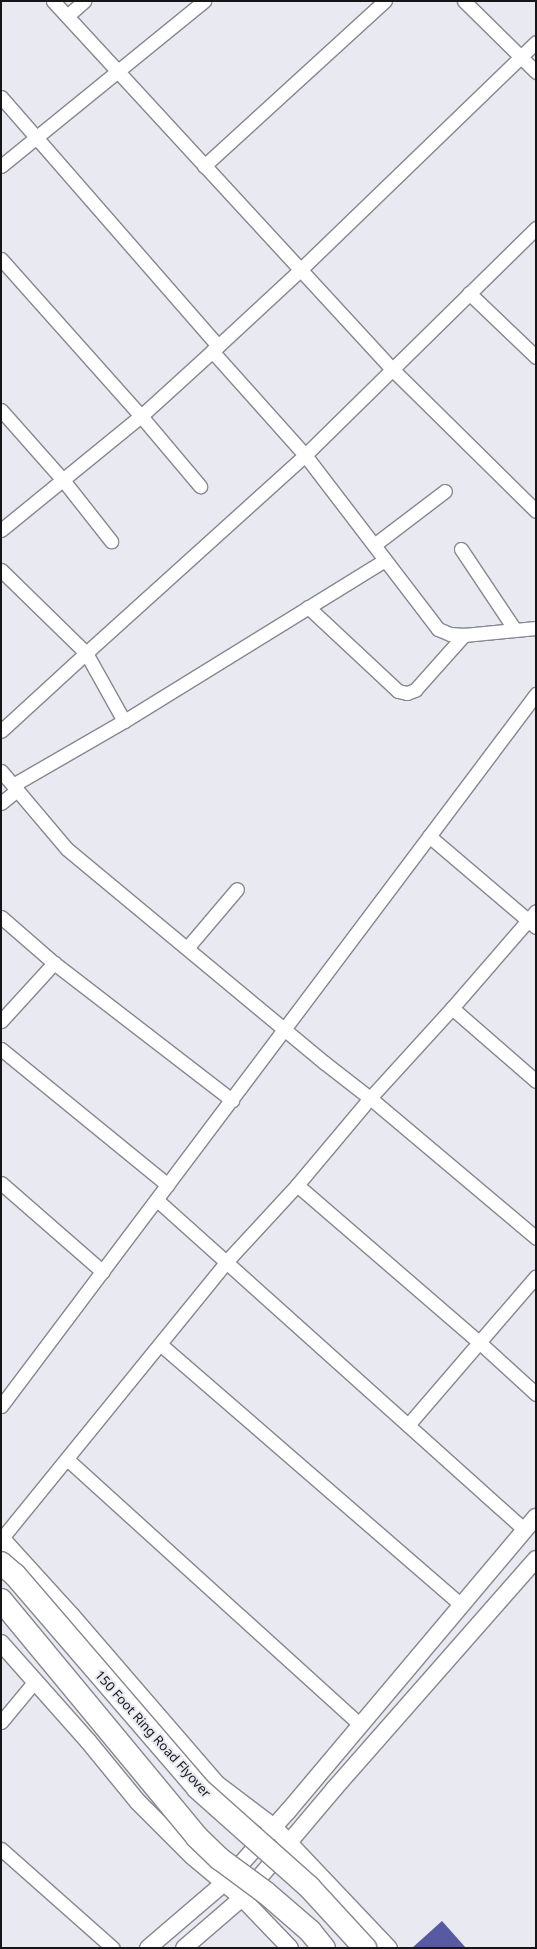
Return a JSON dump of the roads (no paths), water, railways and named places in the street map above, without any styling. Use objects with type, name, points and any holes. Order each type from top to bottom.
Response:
[{"type":"highway","name":"150 Foot Ring Road Flyover","points":[[1,1563],[15,1576],[198,1788],[309,1887],[364,1948]]},
{"type":"highway","points":[[1,1600],[197,1837],[220,1859],[266,1893],[310,1931],[324,1948]]},
{"type":"street","points":[[53,1],[392,369],[536,511]]},
{"type":"street","points":[[67,16],[84,1]]},
{"type":"street","points":[[1,166],[35,136],[118,72],[204,1]]},
{"type":"street","points":[[204,166],[385,1]]},
{"type":"street","points":[[464,1],[536,72]]},
{"type":"street","points":[[1,530],[140,416],[215,348],[300,270],[536,42]]},
{"type":"street","points":[[1,97],[305,455],[438,628],[450,634],[464,635],[536,628]]},
{"type":"street","points":[[1,731],[305,455],[536,228]]},
{"type":"street","points":[[1,259],[200,486]]},
{"type":"street","points":[[470,293],[536,358]]},
{"type":"street","points":[[1,410],[63,480],[111,541]]},
{"type":"street","points":[[374,545],[445,491]]},
{"type":"street","points":[[461,549],[515,630]]},
{"type":"street","points":[[1,803],[15,788],[385,560]]},
{"type":"street","points":[[1,570],[86,653],[124,721]]},
{"type":"street","points":[[308,607],[398,691],[407,693],[415,690],[464,635]]},
{"type":"street","points":[[1,1406],[536,694]]},
{"type":"street","points":[[1,771],[67,849],[284,1029],[370,1098],[536,1238]]},
{"type":"street","points":[[389,1948],[290,1842],[274,1827],[216,1783],[72,1616],[1,1538],[67,1459],[226,1262],[297,1185],[370,1098],[534,920],[429,836]]},
{"type":"street","points":[[187,948],[237,889]]},
{"type":"street","points":[[1,917],[54,963],[232,1100]]},
{"type":"street","points":[[1,1021],[54,963]]},
{"type":"street","points":[[452,1008],[536,1081]]},
{"type":"street","points":[[1,1049],[168,1185]]},
{"type":"street","points":[[1,1183],[103,1272]]},
{"type":"street","points":[[297,1185],[479,1342],[536,1394]]},
{"type":"street","points":[[157,1200],[525,1530]]},
{"type":"street","points":[[408,1425],[536,1276]]},
{"type":"street","points":[[160,1344],[461,1605]]},
{"type":"street","points":[[67,1459],[360,1725]]},
{"type":"street","points":[[148,1948],[223,1884],[274,1827],[536,1517]]},
{"type":"street","points":[[184,1948],[242,1898],[334,1789],[536,1559]]},
{"type":"street","points":[[1,1643],[88,1740],[138,1802],[192,1856],[223,1884],[242,1898],[290,1948]]},
{"type":"street","points":[[2,1718],[35,1681]]},
{"type":"street","points":[[1,1849],[113,1948]]}]
